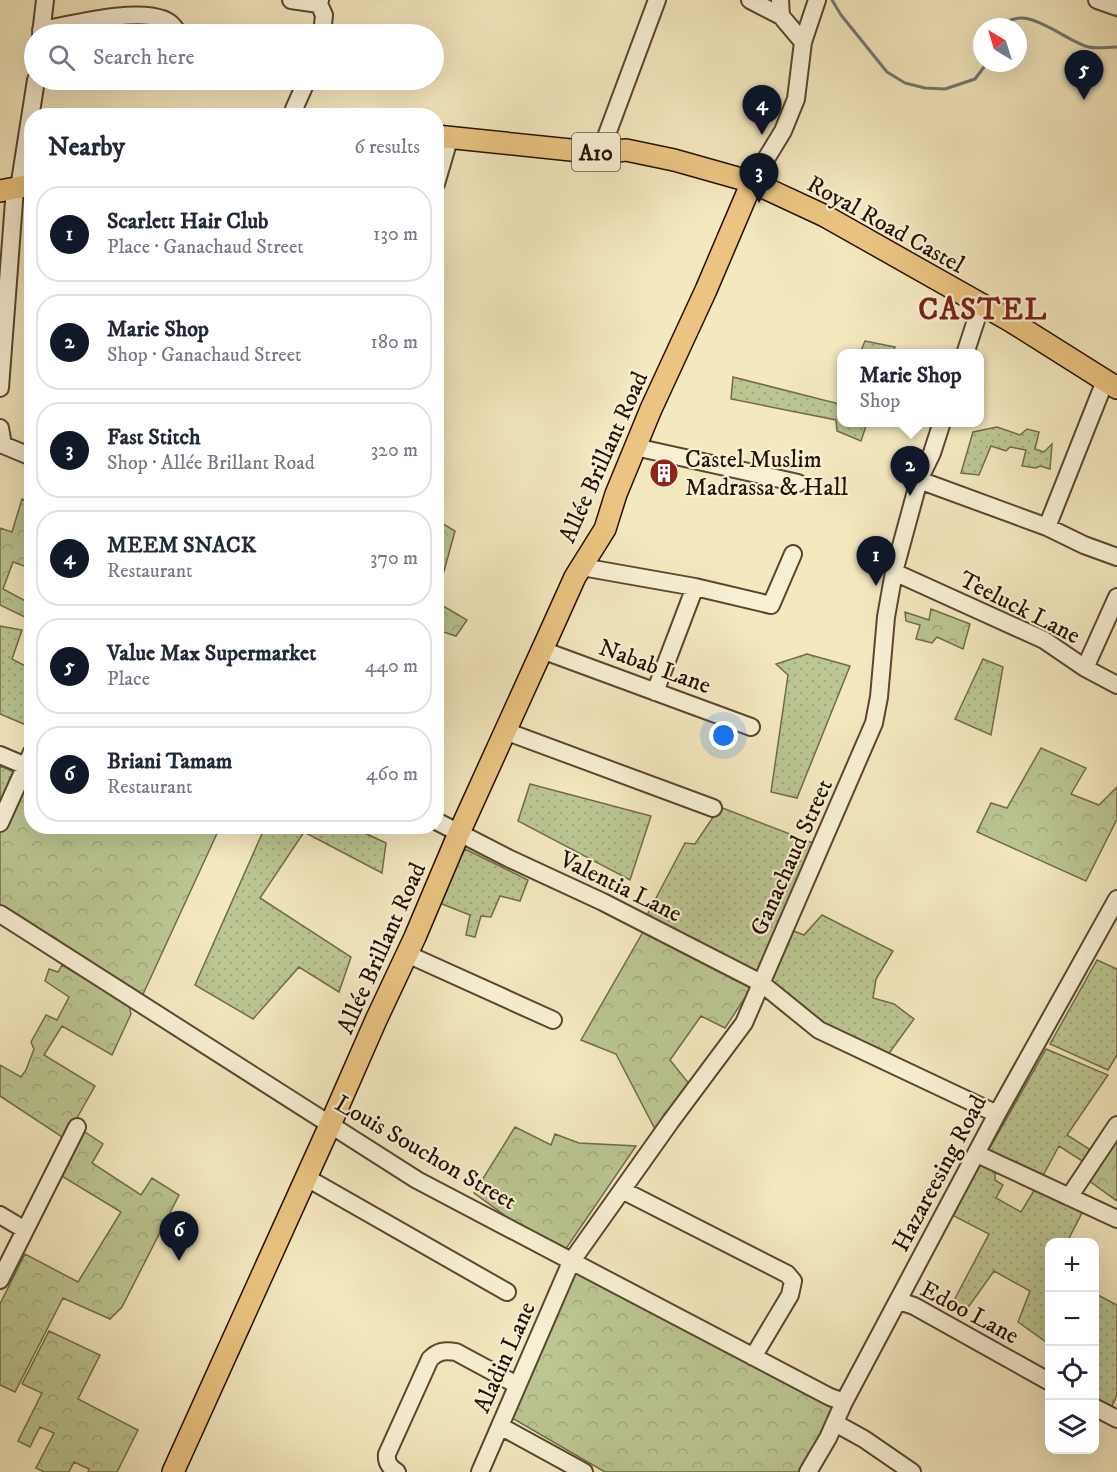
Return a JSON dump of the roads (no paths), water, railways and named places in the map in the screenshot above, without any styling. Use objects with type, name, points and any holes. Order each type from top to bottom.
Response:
[{"type":"main road","name":"A10","points":[[444,136],[600,153],[626,150],[752,182]]},
{"type":"main road","name":"Royal Road Castel","points":[[752,182],[825,216],[1009,320],[1111,384]]},
{"type":"main road","name":"Allée Brillant Road","points":[[173,1472],[462,834],[542,650],[582,567],[605,529],[635,447],[752,182]]},
{"type":"street","points":[[42,24],[45,0]]},
{"type":"street","points":[[291,0],[319,2],[324,15],[323,24]]},
{"type":"street","points":[[600,153],[657,0]]},
{"type":"street","points":[[750,0],[780,8],[803,42]]},
{"type":"street","points":[[752,182],[783,131],[796,99],[803,42],[817,0]]},
{"type":"street","points":[[1097,0],[1117,7]]},
{"type":"street","points":[[84,24],[126,16],[149,16],[162,19],[170,24]]},
{"type":"street","points":[[31,108],[34,90]]},
{"type":"street","points":[[294,108],[303,90]]},
{"type":"street","points":[[0,388],[16,188],[24,145]]},
{"type":"street","points":[[967,349],[981,305]]},
{"type":"street","points":[[1047,527],[1111,384]]},
{"type":"street","name":"Ganachaud Street","points":[[572,1262],[670,1121],[744,1023],[874,723],[879,697],[886,617],[894,572],[919,480],[932,453],[941,427]]},
{"type":"street","points":[[0,428],[3,445],[24,453]]},
{"type":"street","points":[[635,447],[798,483]]},
{"type":"street","points":[[919,480],[1047,527],[1084,545],[1117,557]]},
{"type":"street","points":[[582,567],[695,587],[771,605],[793,554]]},
{"type":"street","name":"Teeluck Lane","points":[[894,572],[1044,640],[1085,668],[1117,597]]},
{"type":"street","points":[[655,692],[695,587]]},
{"type":"street","name":"Nabab Lane","points":[[542,650],[751,728]]},
{"type":"street","points":[[1085,668],[1117,686]]},
{"type":"street","points":[[505,731],[713,808]]},
{"type":"street","points":[[0,755],[24,758]]},
{"type":"street","points":[[0,823],[24,768]]},
{"type":"street","name":"Valentia Lane","points":[[444,825],[508,858],[603,902],[761,983],[819,1030],[997,1114]]},
{"type":"street","name":"Hazareesing Road","points":[[808,1472],[997,1114],[1115,908]]},
{"type":"street","name":"Louis Souchon Street","points":[[0,914],[417,1180],[753,1357],[844,1402]]},
{"type":"street","points":[[407,954],[553,1020]]},
{"type":"street","points":[[1069,1197],[1117,1125]]},
{"type":"street","points":[[0,1280],[77,1127]]},
{"type":"street","points":[[977,1154],[1117,1219]]},
{"type":"street","points":[[306,1178],[507,1292]]},
{"type":"street","points":[[622,1190],[787,1274],[793,1281],[790,1295],[753,1357]]},
{"type":"street","points":[[0,1215],[25,1230]]},
{"type":"street","name":"Aladin Lane","points":[[480,1472],[572,1262]]},
{"type":"street","name":"Edoo Lane","points":[[899,1301],[914,1306],[1045,1379]]},
{"type":"street","points":[[397,1472],[389,1466],[387,1454],[430,1359],[436,1354],[448,1350],[456,1352],[517,1385]]},
{"type":"street","points":[[1099,1409],[1117,1419]]},
{"type":"street","points":[[835,1422],[864,1438],[912,1472]]},
{"type":"street","points":[[500,1426],[584,1472]]},
{"type":"waterway","points":[[832,0],[841,15],[887,72],[905,83],[925,88],[945,89],[975,79],[980,72]]},
{"type":"waterway","points":[[1027,19],[1045,25],[1079,44],[1099,48],[1117,47]]},
{"type":"place","name":"Value Max Supermarket","points":[[1084,100]]},
{"type":"place","name":"MEEM SNACK","points":[[762,135]]},
{"type":"place","name":"Fast Stitch","points":[[759,203]]},
{"type":"place","name":"Castel Muslim Madrassa & Hall","points":[[664,473]]},
{"type":"place","name":"Marie Shop","points":[[910,496]]},
{"type":"place","name":"Scarlett Hair Club","points":[[876,586]]},
{"type":"place","name":"Briani Tamam","points":[[179,1261]]},
{"type":"district","name":"CASTEL","points":[[983,309]]}]
